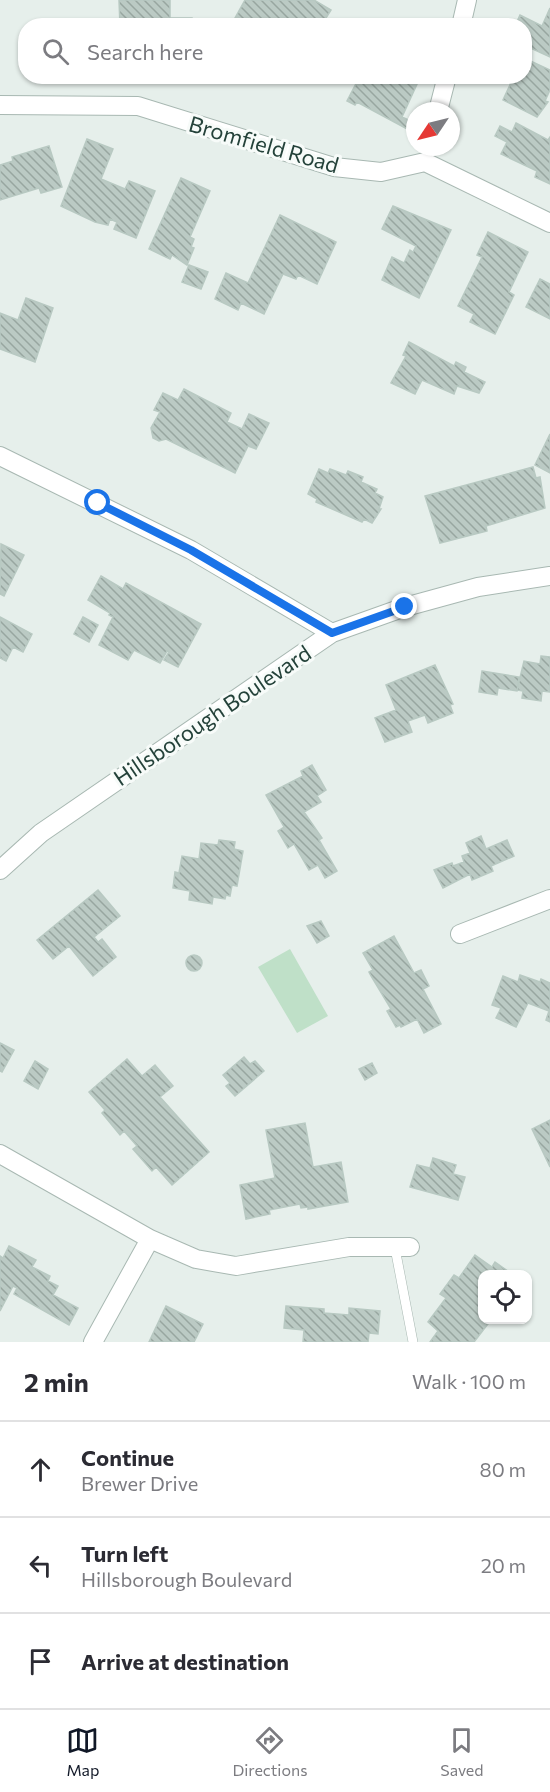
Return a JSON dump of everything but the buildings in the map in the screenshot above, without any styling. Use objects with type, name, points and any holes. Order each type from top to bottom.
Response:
[{"type":"street","points":[[463,18],[467,0]]},
{"type":"street","points":[[440,102],[445,84]]},
{"type":"street","name":"Bromfield Road","points":[[0,105],[138,106],[334,167],[381,172],[422,156]]},
{"type":"street","name":"Bromfield Road","points":[[431,156],[550,224]]},
{"type":"street","points":[[0,456],[191,550],[332,633]]},
{"type":"street","name":"Hillsborough Boulevard","points":[[0,870],[41,833],[332,633],[405,607],[478,587],[550,576]]},
{"type":"street","points":[[460,934],[550,899]]},
{"type":"street","points":[[0,1154],[150,1239],[196,1259],[236,1266],[349,1247],[403,1248]]},
{"type":"street","points":[[93,1342],[150,1239]]},
{"type":"lane","points":[[403,1248],[413,1342]]},
{"type":"green space","points":[[290,949],[328,1016],[297,1033],[258,967]]},
{"type":"route","points":[[98,503],[191,550],[332,633],[405,607]]}]
